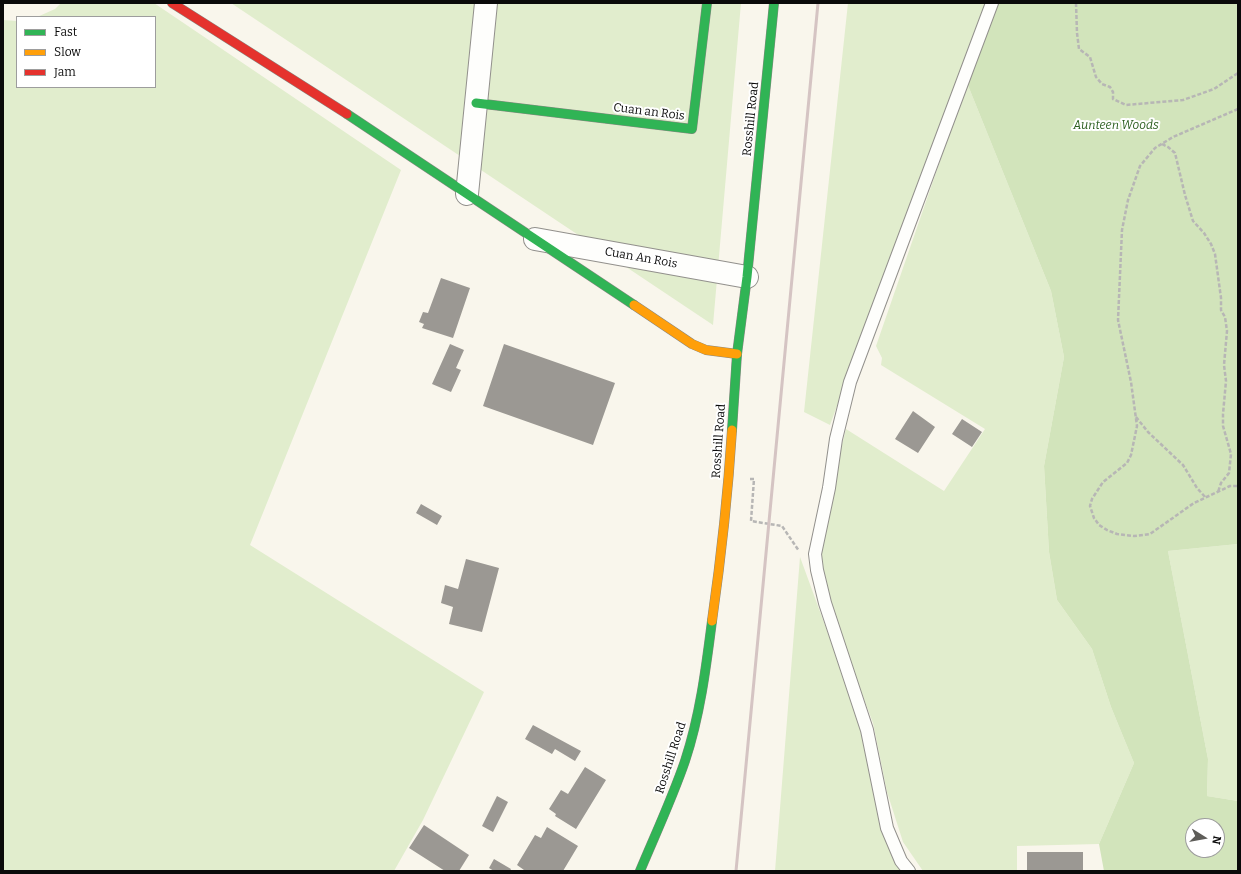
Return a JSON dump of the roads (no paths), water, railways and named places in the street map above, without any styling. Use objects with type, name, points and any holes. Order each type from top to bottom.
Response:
[{"type":"street","points":[[172,3],[376,133],[692,344],[706,350],[737,354]]},
{"type":"street","points":[[467,194],[486,3]]},
{"type":"street","name":"Cuan an Rois","points":[[476,103],[692,129],[707,3]]},
{"type":"street","name":"Rosshill Road","points":[[640,871],[680,773],[698,712],[708,654],[721,555],[729,477],[737,354],[747,277],[774,3]]},
{"type":"street","name":"Cuan An Rois","points":[[535,239],[747,277]]},
{"type":"lane","points":[[909,871],[901,861],[887,828],[867,730],[825,604],[815,554],[829,488],[836,439],[850,382],[992,3]]},
{"type":"railway","points":[[736,871],[818,3]]},
{"type":"park label","name":"Aunteen Woods","points":[[1116,126]]}]
